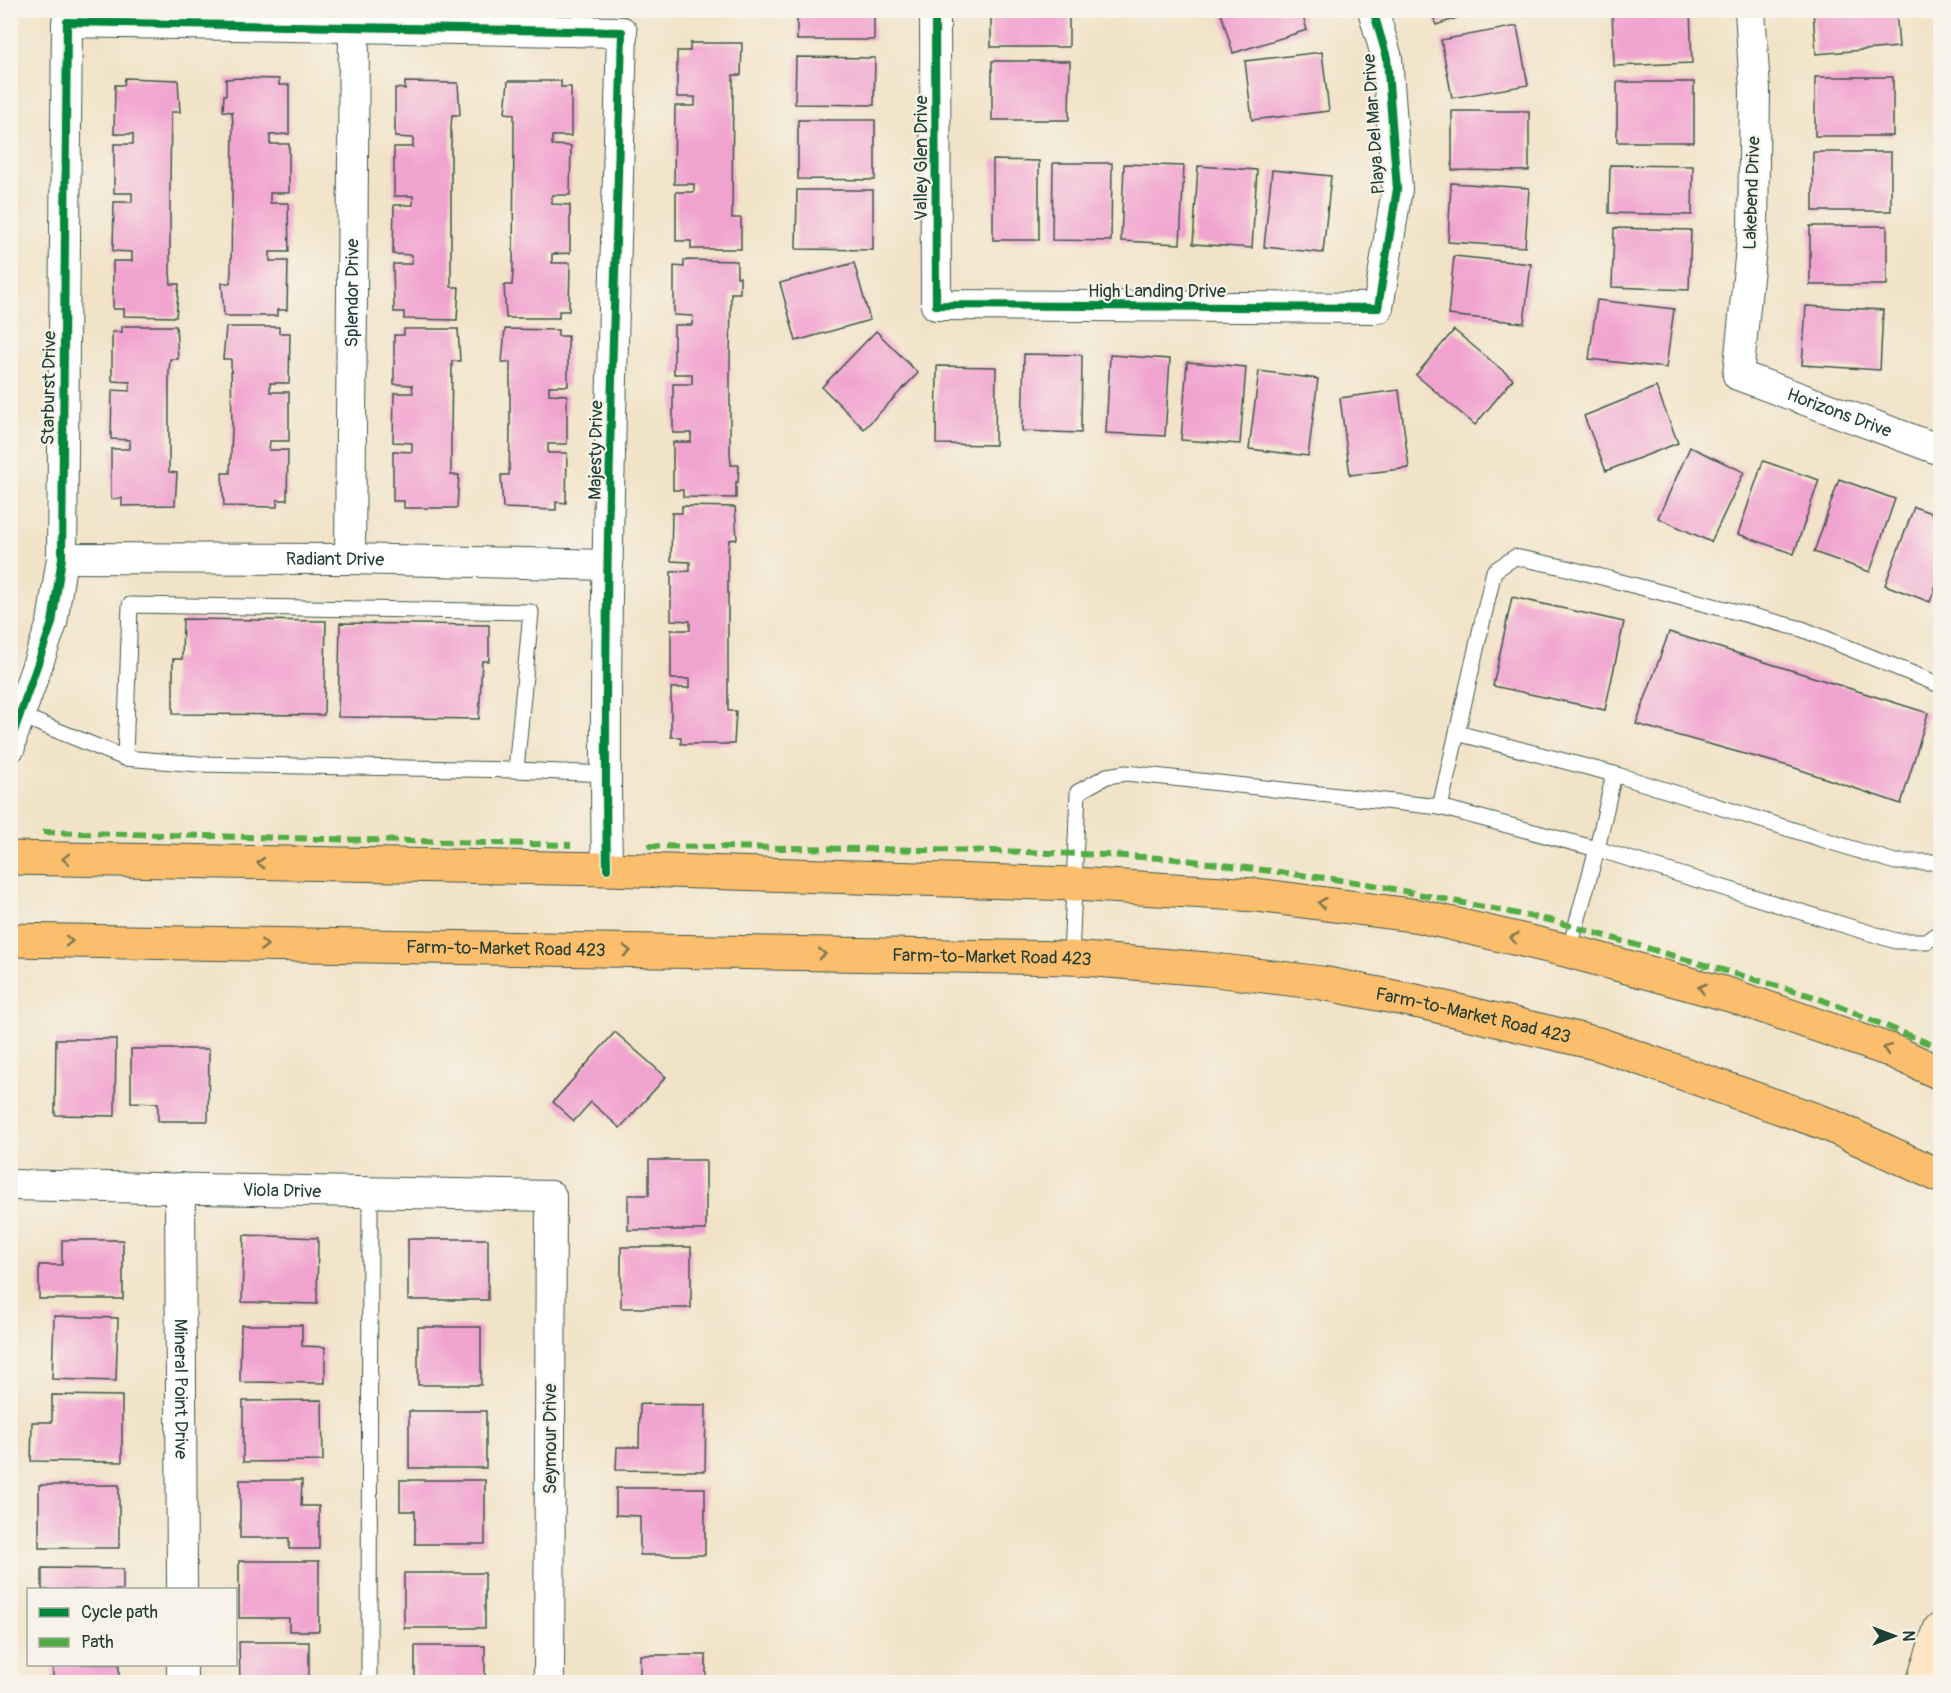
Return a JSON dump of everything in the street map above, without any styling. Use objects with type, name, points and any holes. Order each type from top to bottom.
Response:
[{"type":"main road","points":[[10,858],[607,869],[1074,884],[1256,895],[1419,916],[1569,951],[1730,995],[1892,1051],[1941,1074]]},
{"type":"main road","name":"Farm-to-Market Road 423","points":[[10,940],[1071,958],[1207,969],[1322,983],[1430,1004],[1599,1044],[1827,1124],[1941,1176]]},
{"type":"main road","points":[[1923,1683],[1941,1629]]},
{"type":"street","name":"Valley Glen Drive","points":[[935,10],[936,305]]},
{"type":"street","name":"Playa Del Mar Drive","points":[[1373,10],[1387,58],[1397,189],[1378,308]]},
{"type":"street","name":"Lakebend Drive","points":[[1738,375],[1753,229],[1755,90],[1750,10]]},
{"type":"street","name":"Starburst Drive","points":[[10,747],[15,714],[52,623],[62,558],[67,22],[354,27]]},
{"type":"street","name":"Majesty Drive","points":[[354,27],[622,32],[608,564],[607,869]]},
{"type":"street","name":"Splendor Drive","points":[[350,559],[354,27]]},
{"type":"street","name":"High Landing Drive","points":[[936,305],[1378,308]]},
{"type":"street","name":"Horizons Drive","points":[[1738,375],[1941,450]]},
{"type":"street","name":"Radiant Drive","points":[[62,558],[350,559],[608,564]]},
{"type":"street","name":"Viola Drive","points":[[10,1185],[551,1196]]},
{"type":"street","name":"Mineral Point Drive","points":[[180,1188],[182,1588]]},
{"type":"street","name":"Seymour Drive","points":[[549,1683],[551,1196]]},
{"type":"street","points":[[182,1666],[182,1683]]},
{"type":"lane","points":[[1440,807],[1494,571],[1515,557],[1563,567],[1802,628],[1941,685]]},
{"type":"lane","points":[[125,758],[130,605],[531,612],[516,770]]},
{"type":"lane","points":[[15,714],[125,758],[198,764],[606,774]]},
{"type":"lane","points":[[1457,733],[1614,774],[1895,862],[1941,862]]},
{"type":"lane","points":[[1071,958],[1078,792],[1107,776],[1126,773],[1440,807],[1597,849],[1896,941],[1927,941],[1941,932]]},
{"type":"lane","points":[[1569,951],[1597,849],[1614,774]]},
{"type":"lane","points":[[369,1683],[370,1192]]},
{"type":"building","points":[[797,10],[874,10],[874,40],[797,40]]},
{"type":"building","points":[[991,10],[1069,10],[1069,47],[991,47]]},
{"type":"building","points":[[1220,10],[1301,10],[1307,30],[1233,53]]},
{"type":"building","points":[[1431,10],[1478,10],[1478,11],[1436,25]]},
{"type":"building","points":[[1612,10],[1690,10],[1692,63],[1614,66]]},
{"type":"building","points":[[1813,10],[1896,10],[1899,47],[1816,54]]},
{"type":"building","points":[[1517,26],[1528,85],[1452,98],[1441,40]]},
{"type":"building","points":[[690,43],[742,43],[741,75],[733,75],[732,218],[741,218],[741,249],[691,249],[691,241],[676,241],[676,192],[694,192],[694,184],[674,184],[675,106],[695,106],[695,97],[677,97],[677,51],[690,51]]},
{"type":"building","points":[[1322,52],[1329,111],[1252,120],[1245,61]]},
{"type":"building","points":[[796,57],[875,58],[874,105],[795,104]]},
{"type":"building","points":[[992,61],[1070,61],[1069,120],[992,120]]},
{"type":"building","points":[[1815,77],[1893,77],[1893,136],[1815,136]]},
{"type":"building","points":[[125,78],[178,80],[180,112],[171,112],[170,182],[171,284],[179,284],[176,317],[124,316],[124,309],[113,309],[113,261],[132,261],[132,252],[113,251],[114,202],[132,202],[132,193],[114,193],[114,144],[133,144],[133,134],[114,134],[115,85],[124,85]]},
{"type":"building","points":[[226,79],[279,79],[279,85],[289,85],[289,134],[270,135],[270,144],[289,144],[289,193],[270,193],[270,203],[288,203],[289,252],[270,252],[270,261],[288,261],[287,310],[277,310],[277,316],[224,316],[222,283],[230,283],[231,272],[233,124],[232,112],[223,111],[224,95],[226,95]]},
{"type":"building","points":[[508,81],[561,81],[561,87],[571,87],[571,136],[552,136],[552,145],[571,146],[570,195],[552,195],[552,204],[570,205],[570,253],[552,254],[552,263],[570,263],[569,311],[559,311],[559,318],[506,318],[504,285],[512,285],[513,273],[514,114],[505,113]]},
{"type":"building","points":[[405,82],[458,83],[460,115],[452,115],[451,127],[451,287],[459,287],[457,320],[404,319],[404,312],[394,312],[393,264],[412,264],[412,255],[393,254],[394,205],[413,205],[413,196],[394,196],[394,147],[413,147],[413,138],[395,137],[395,88],[405,89]]},
{"type":"building","points":[[1617,82],[1694,82],[1694,142],[1617,142]]},
{"type":"building","points":[[1452,111],[1529,111],[1529,171],[1452,170]]},
{"type":"building","points":[[798,120],[875,120],[875,180],[798,179]]},
{"type":"building","points":[[1813,152],[1891,152],[1891,211],[1813,211]]},
{"type":"building","points":[[993,160],[1039,161],[1039,240],[993,240]]},
{"type":"building","points":[[1053,163],[1112,163],[1111,241],[1052,240]]},
{"type":"building","points":[[1124,164],[1184,166],[1180,244],[1121,241]]},
{"type":"building","points":[[1610,165],[1693,166],[1692,215],[1609,213]]},
{"type":"building","points":[[1198,166],[1257,170],[1252,248],[1193,244]]},
{"type":"building","points":[[1272,170],[1331,176],[1323,253],[1264,247]]},
{"type":"building","points":[[1451,183],[1529,188],[1525,247],[1448,242]]},
{"type":"building","points":[[797,190],[873,190],[873,250],[796,249]]},
{"type":"building","points":[[1810,226],[1887,226],[1887,285],[1810,285]]},
{"type":"building","points":[[1614,228],[1691,230],[1689,290],[1612,287]]},
{"type":"building","points":[[1454,256],[1531,264],[1524,323],[1448,315]]},
{"type":"building","points":[[684,260],[737,261],[740,293],[731,293],[730,364],[731,465],[739,465],[736,498],[683,497],[683,490],[673,490],[673,442],[691,442],[691,433],[673,433],[673,384],[692,384],[692,374],[674,374],[674,325],[692,325],[693,316],[674,315],[674,266],[684,267]]},
{"type":"building","points":[[854,263],[870,320],[796,341],[780,283]]},
{"type":"building","points":[[1597,300],[1674,309],[1666,368],[1589,359]]},
{"type":"building","points":[[1806,306],[1883,310],[1880,370],[1802,365]]},
{"type":"building","points":[[122,326],[176,326],[178,359],[170,359],[169,371],[169,472],[177,473],[175,505],[122,506],[122,498],[111,499],[111,449],[130,449],[130,440],[111,439],[112,390],[130,391],[130,382],[112,381],[112,332],[122,332]]},
{"type":"building","points":[[226,327],[279,327],[279,333],[290,333],[289,383],[270,383],[270,392],[289,392],[289,441],[270,441],[269,450],[288,450],[287,500],[277,500],[277,507],[224,506],[222,473],[230,473],[232,430],[231,359],[223,359]]},
{"type":"building","points":[[404,329],[458,329],[460,361],[452,361],[451,432],[451,475],[459,475],[457,508],[404,508],[404,501],[393,501],[393,451],[412,452],[412,443],[393,442],[394,393],[413,393],[412,385],[394,384],[394,335],[404,335]]},
{"type":"building","points":[[505,329],[558,330],[558,336],[568,336],[568,386],[549,386],[549,394],[567,395],[567,444],[548,444],[548,453],[567,453],[566,503],[556,502],[556,510],[503,508],[501,475],[509,475],[510,433],[510,362],[502,362]]},
{"type":"building","points":[[1454,330],[1513,379],[1475,425],[1416,375]]},
{"type":"building","points":[[876,331],[918,373],[864,429],[822,387]]},
{"type":"building","points":[[1024,354],[1082,355],[1081,433],[1022,431]]},
{"type":"building","points":[[1110,355],[1170,359],[1165,436],[1106,433]]},
{"type":"building","points":[[1187,362],[1246,367],[1240,444],[1181,440]]},
{"type":"building","points":[[937,366],[996,367],[995,445],[936,444]]},
{"type":"building","points":[[1259,371],[1318,379],[1308,456],[1249,449]]},
{"type":"building","points":[[1656,387],[1678,443],[1606,471],[1584,416]]},
{"type":"building","points":[[1399,390],[1409,468],[1350,475],[1340,398]]},
{"type":"building","points":[[1690,447],[1744,472],[1711,542],[1658,518]]},
{"type":"building","points":[[1763,461],[1819,480],[1794,554],[1738,534]]},
{"type":"building","points":[[1839,479],[1895,499],[1870,572],[1814,552]]},
{"type":"building","points":[[682,506],[735,507],[737,539],[729,540],[728,552],[728,711],[736,711],[734,744],[681,744],[681,737],[671,737],[671,688],[689,688],[689,679],[671,679],[671,630],[690,630],[690,621],[671,620],[671,572],[690,571],[690,562],[671,561],[672,513],[682,513]]},
{"type":"building","points":[[1914,507],[1940,516],[1940,574],[1930,602],[1885,585]]},
{"type":"building","points":[[1512,597],[1624,622],[1605,710],[1493,686]]},
{"type":"building","points":[[183,619],[326,621],[324,715],[173,714],[173,659],[182,659]]},
{"type":"building","points":[[340,623],[489,625],[489,661],[482,661],[479,719],[338,717]]},
{"type":"building","points":[[1669,632],[1928,713],[1901,804],[1792,767],[1636,724]]},
{"type":"building","points":[[615,1032],[666,1077],[620,1128],[591,1102],[574,1121],[553,1102]]},
{"type":"building","points":[[56,1039],[116,1039],[115,1116],[55,1115]]},
{"type":"building","points":[[131,1049],[209,1049],[208,1121],[158,1121],[158,1103],[131,1102]]},
{"type":"building","points":[[649,1160],[706,1160],[706,1230],[628,1230],[628,1195],[649,1195]]},
{"type":"building","points":[[244,1235],[318,1238],[317,1304],[242,1302]]},
{"type":"building","points":[[408,1239],[488,1239],[488,1300],[408,1300]]},
{"type":"building","points":[[62,1240],[123,1240],[123,1299],[39,1299],[39,1265],[62,1265]]},
{"type":"building","points":[[621,1247],[691,1247],[691,1308],[621,1308]]},
{"type":"building","points":[[54,1316],[118,1318],[116,1381],[52,1379]]},
{"type":"building","points":[[241,1325],[302,1325],[302,1346],[325,1347],[325,1383],[240,1382]]},
{"type":"building","points":[[418,1327],[481,1327],[481,1385],[418,1385]]},
{"type":"building","points":[[52,1395],[122,1396],[122,1462],[31,1461],[32,1422],[52,1422]]},
{"type":"building","points":[[322,1400],[323,1461],[243,1462],[243,1401]]},
{"type":"building","points":[[640,1404],[706,1405],[705,1471],[616,1470],[617,1447],[639,1447]]},
{"type":"building","points":[[409,1411],[486,1411],[486,1468],[409,1468]]},
{"type":"building","points":[[240,1480],[302,1480],[301,1506],[319,1506],[319,1549],[289,1549],[289,1538],[240,1538]]},
{"type":"building","points":[[400,1480],[485,1480],[485,1544],[415,1544],[415,1511],[400,1511]]},
{"type":"building","points":[[39,1485],[119,1485],[119,1548],[39,1548]]},
{"type":"building","points":[[616,1488],[705,1488],[705,1555],[640,1555],[640,1516],[616,1515]]},
{"type":"building","points":[[239,1561],[319,1561],[319,1631],[289,1631],[289,1618],[239,1618]]},
{"type":"building","points":[[42,1568],[123,1569],[123,1588],[42,1588]]},
{"type":"building","points":[[404,1573],[485,1573],[485,1628],[404,1628]]},
{"type":"building","points":[[239,1642],[309,1642],[309,1682],[240,1682]]},
{"type":"building","points":[[415,1646],[485,1646],[485,1682],[415,1682]]},
{"type":"building","points":[[640,1655],[706,1655],[706,1680],[640,1682]]},
{"type":"building","points":[[53,1666],[119,1666],[119,1682],[53,1682]]},
{"type":"marked path","points":[[43,832],[571,845]]},
{"type":"marked path","points":[[648,846],[996,851],[1107,855],[1178,859],[1363,883],[1554,921],[1815,997],[1940,1048]]},
{"type":"cycle path","points":[[935,10],[936,305],[1378,308],[1397,189],[1387,58],[1373,10]]},
{"type":"cycle path","points":[[10,747],[52,623],[62,558],[67,22],[622,32],[606,660],[607,869]]}]
